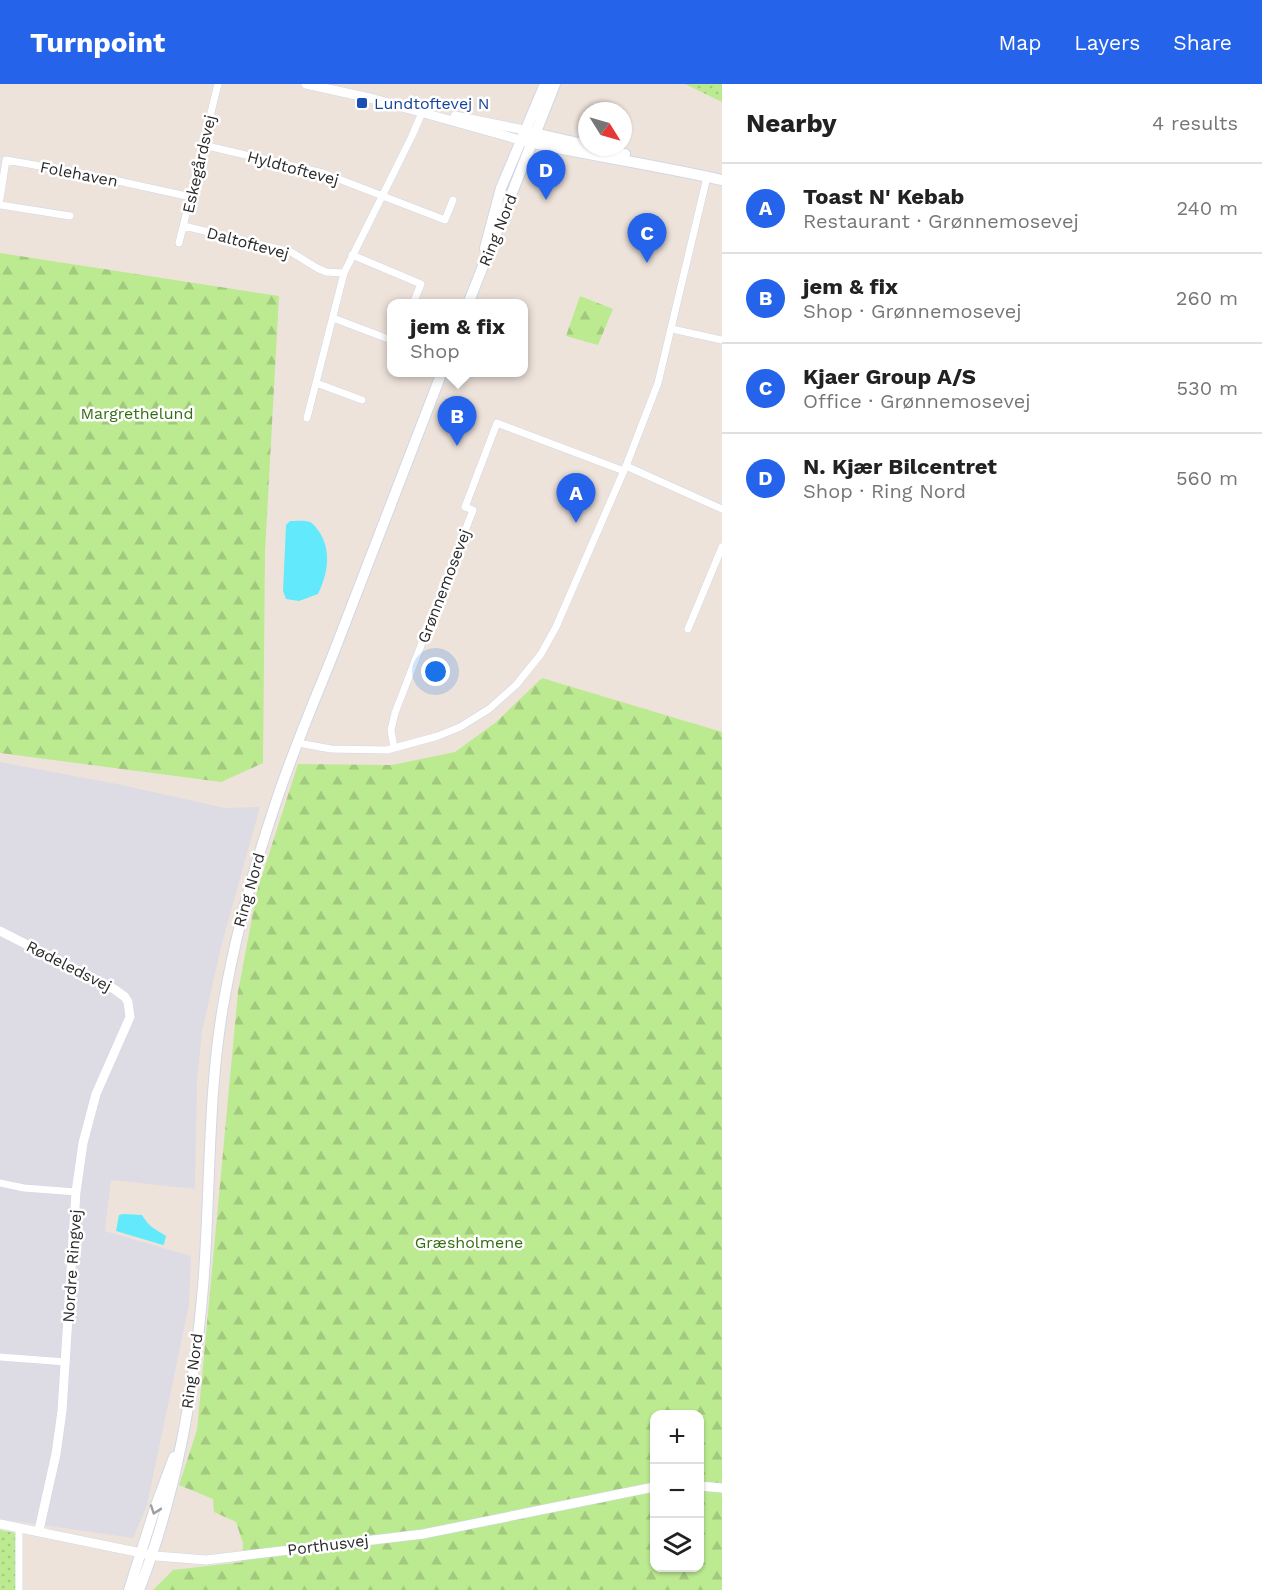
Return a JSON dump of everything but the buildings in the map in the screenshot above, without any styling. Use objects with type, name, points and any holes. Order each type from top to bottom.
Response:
[{"type":"main road","name":"Ring Nord","points":[[470,299],[506,212],[546,84]]},
{"type":"main road","name":"Ring Nord","points":[[479,275],[495,207],[555,84]]},
{"type":"main road","points":[[528,137],[578,144]]},
{"type":"main road","points":[[528,137],[578,147]]},
{"type":"main road","points":[[528,137],[627,162],[656,165]]},
{"type":"main road","points":[[632,156],[656,165],[722,180]]},
{"type":"main road","name":"Ring Nord","points":[[137,1590],[148,1553],[155,1508],[182,1437],[196,1357],[203,1285],[215,1064],[224,1000],[245,899],[278,796],[440,377]]},
{"type":"main road","name":"Ring Nord","points":[[129,1590],[148,1553]]},
{"type":"street","name":"Eskegårdsvej","points":[[179,243],[218,84]]},
{"type":"street","points":[[306,84],[528,137]]},
{"type":"street","points":[[423,111],[456,122],[528,137]]},
{"type":"street","points":[[307,418],[344,273],[423,111]]},
{"type":"street","name":"Hyldtoftevej","points":[[203,145],[323,173],[445,220],[453,200]]},
{"type":"street","name":"Folehaven","points":[[0,199],[6,160],[86,174],[191,197]]},
{"type":"street","points":[[298,743],[349,751],[394,748],[426,740],[460,727],[489,709],[525,675],[542,654],[625,468],[658,383],[707,177]]},
{"type":"street","points":[[0,205],[70,216]]},
{"type":"street","name":"Daltoftevej","points":[[184,226],[291,252],[326,272],[344,273]]},
{"type":"street","points":[[352,255],[421,284],[415,299]]},
{"type":"street","points":[[333,318],[387,338]]},
{"type":"street","points":[[672,329],[722,340]]},
{"type":"street","points":[[316,382],[362,400]]},
{"type":"street","name":"Grønnemosevej","points":[[394,748],[392,730],[395,713],[473,510],[465,507],[497,423],[625,468]]},
{"type":"street","points":[[625,468],[722,509]]},
{"type":"street","points":[[688,629],[722,547]]},
{"type":"street","name":"Rødeledsvej","points":[[0,931],[114,989],[125,997],[130,1009]]},
{"type":"street","name":"Nordre Ringvej","points":[[39,1530],[56,1454],[62,1411],[76,1192],[88,1123],[96,1094],[128,1024],[130,1009]]},
{"type":"street","points":[[0,1183],[24,1188],[76,1192]]},
{"type":"street","points":[[0,1356],[66,1362]]},
{"type":"street","points":[[704,1486],[722,1488]]},
{"type":"street","name":"Porthusvej","points":[[0,1524],[148,1553],[206,1560],[423,1534],[650,1488]]},
{"type":"street","points":[[19,1527],[19,1590]]},
{"type":"shaded area","points":[[0,762],[117,784],[225,808],[260,807],[221,947],[202,1032],[197,1081],[195,1189],[111,1180],[105,1231],[191,1256],[189,1305],[147,1505],[133,1538],[0,1519]]},
{"type":"green space","points":[[685,84],[722,84],[722,102]]},
{"type":"green space","name":"Margrethelund","points":[[0,253],[279,296],[265,552],[263,763],[221,782],[0,753]]},
{"type":"green space","points":[[580,296],[613,309],[598,345],[566,336]]},
{"type":"green space","name":"Græsholmene","points":[[542,678],[722,732],[722,1590],[153,1590],[173,1570],[242,1562],[243,1543],[236,1522],[214,1512],[213,1499],[179,1485],[197,1430],[238,992],[257,891],[298,764],[392,765],[455,752],[495,723]]},
{"type":"green space","points":[[0,1530],[15,1533],[15,1590],[0,1590]]},
{"type":"water","points":[[290,521],[306,521],[313,524],[324,541],[327,556],[326,572],[318,594],[299,601],[286,599],[283,591],[286,525]]},
{"type":"water","points":[[119,1215],[142,1215],[150,1225],[166,1236],[164,1244],[116,1231]]},
{"type":"place","name":"Lundtoftevej N","points":[[362,103]]},
{"type":"place","name":"N. Kjær Bilcentret","points":[[546,200]]},
{"type":"place","name":"Kjaer Group A/S","points":[[647,263]]},
{"type":"place","name":"jem & fix","points":[[457,446]]},
{"type":"place","name":"Toast N' Kebab","points":[[576,523]]}]
